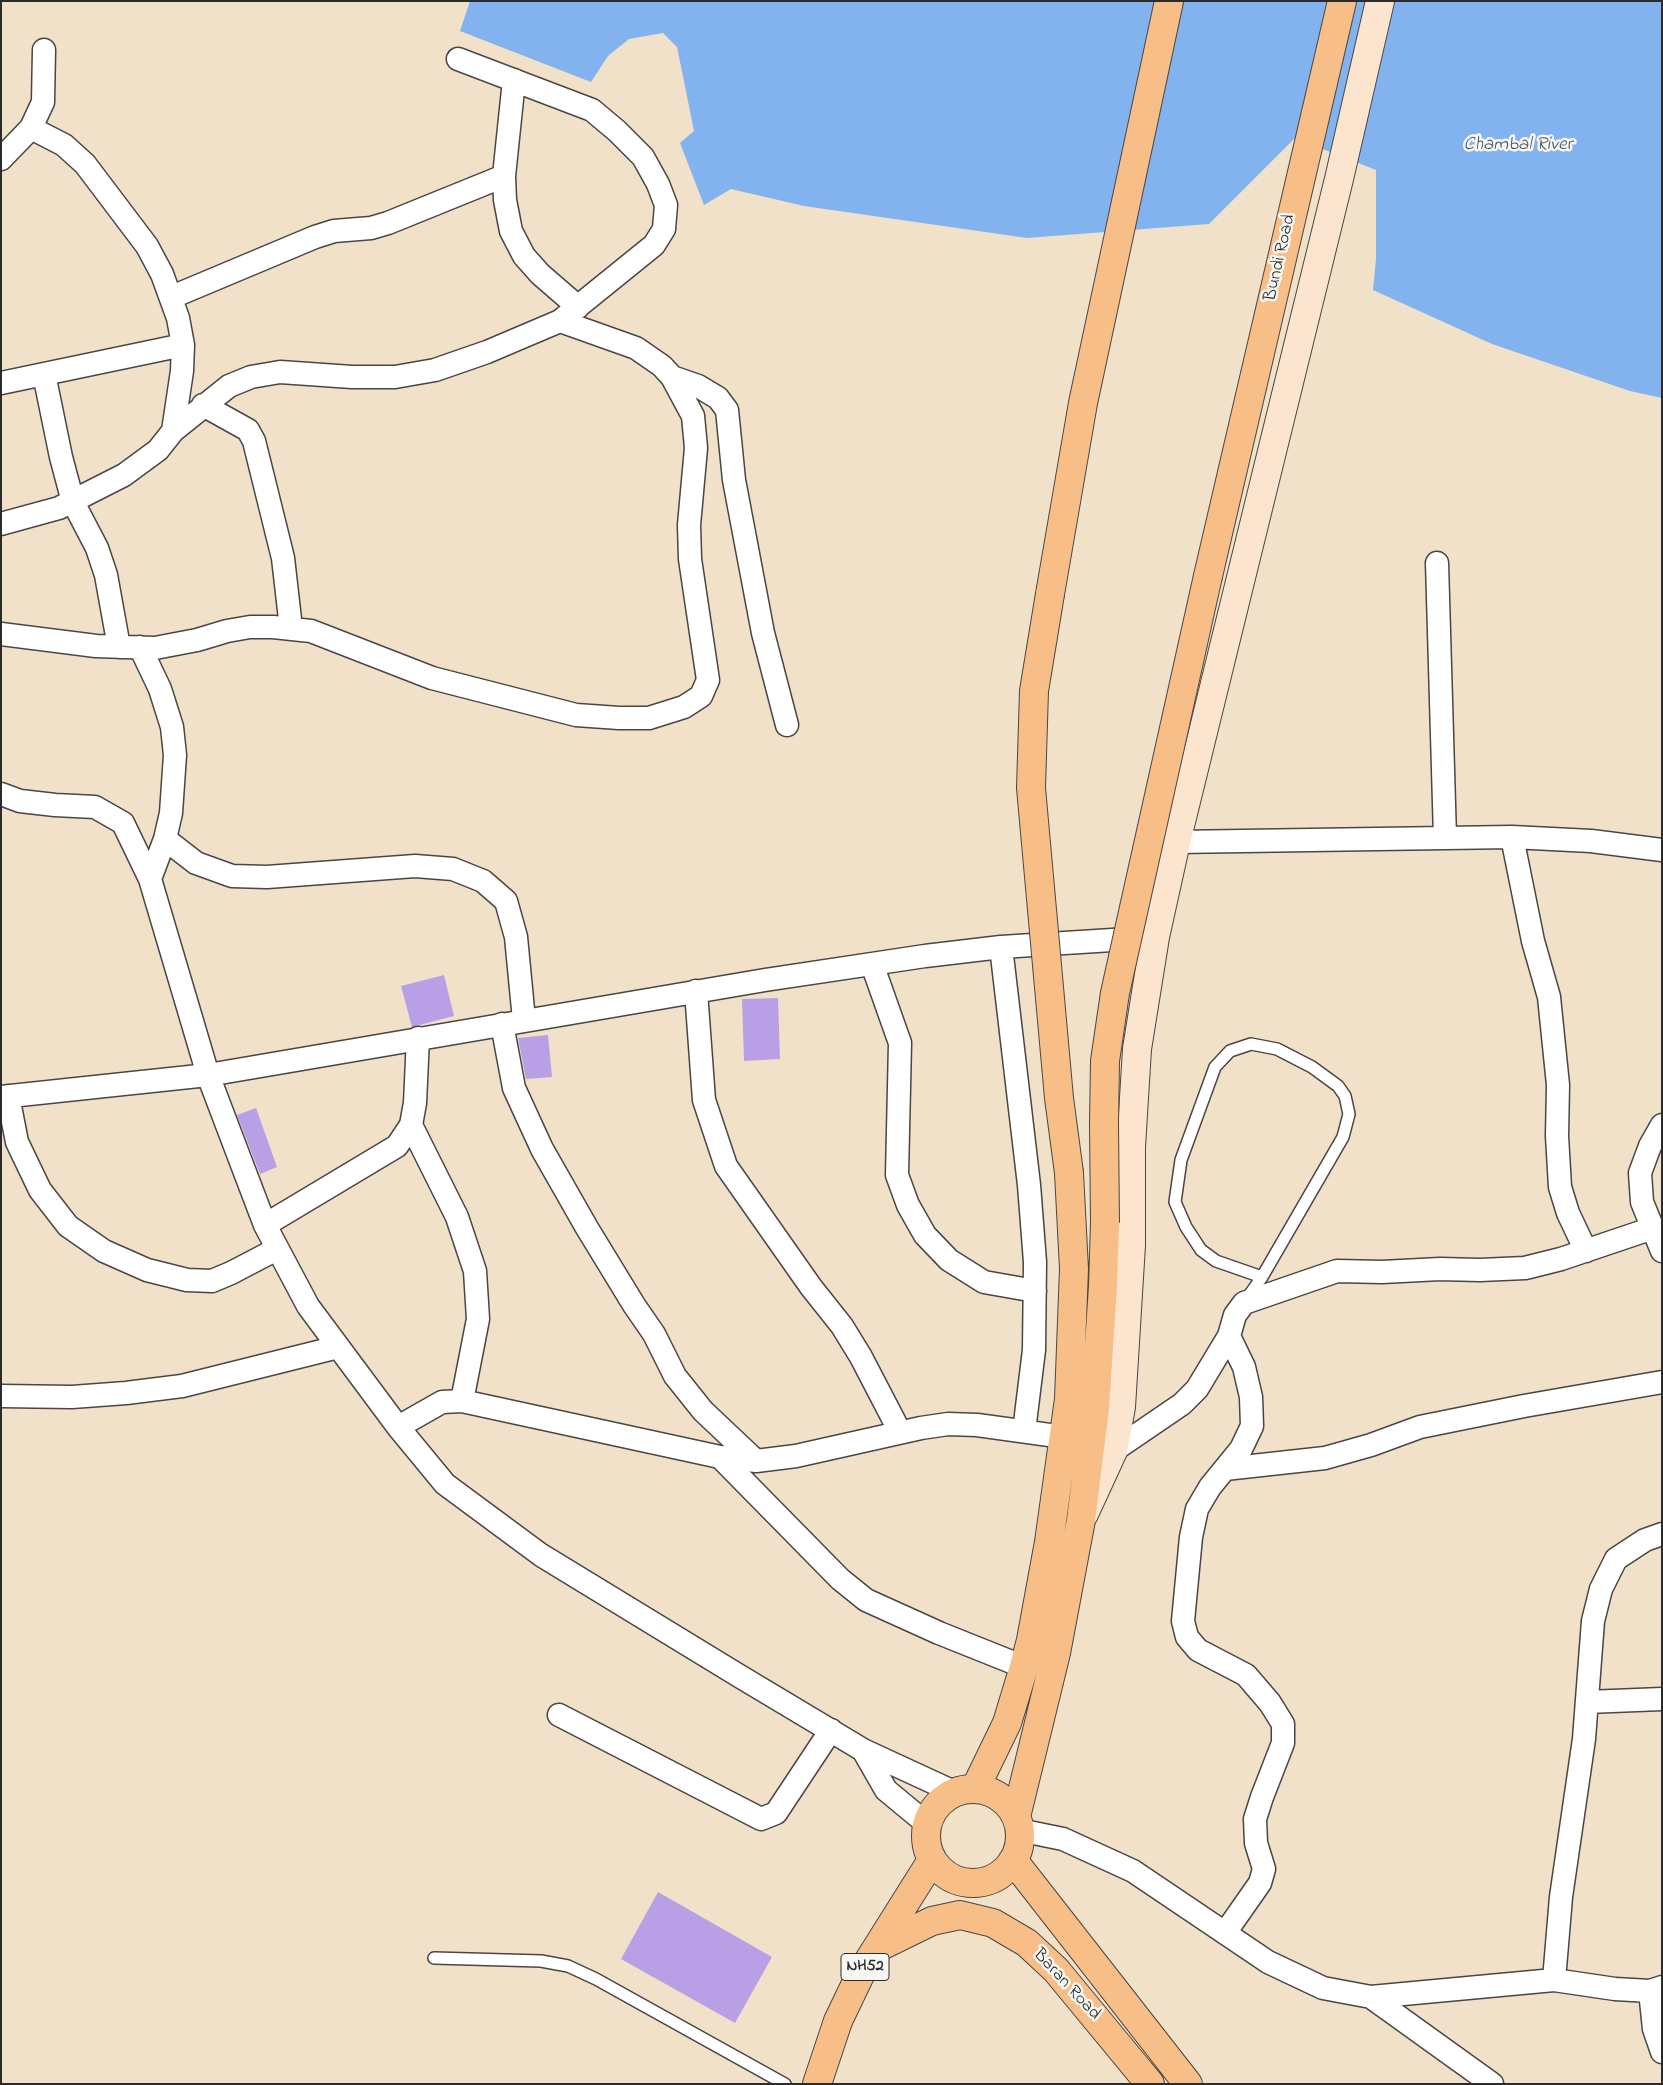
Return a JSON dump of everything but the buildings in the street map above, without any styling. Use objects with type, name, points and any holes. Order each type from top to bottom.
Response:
[{"type":"main road","points":[[964,1790],[1007,1722],[1024,1667],[1031,1640],[1049,1542],[1069,1399],[1074,1269],[1069,1173],[1059,1098],[1032,788],[1034,691],[1083,403],[1169,1]]},
{"type":"main road","name":"Bundi Road","points":[[1017,1823],[1056,1653],[1081,1520],[1095,1408],[1104,1286],[1106,1061],[1114,994],[1221,516],[1342,1]]},
{"type":"main road","points":[[964,1790],[988,1791],[999,1797],[1009,1806],[1017,1823],[1020,1840],[1013,1860],[999,1875],[990,1880],[976,1883],[962,1882],[945,1874],[932,1860],[926,1843],[927,1824],[932,1811],[942,1800],[964,1790]]},
{"type":"main road","name":"NH52","points":[[817,2084],[838,2021],[861,1973],[932,1860]]},
{"type":"main road","name":"Baran Road","points":[[1013,1860],[1188,2084]]},
{"type":"main road","name":"Baran Road","points":[[877,1948],[932,1921],[960,1915],[993,1923],[1027,1943],[1056,1970],[1125,2051],[1150,2084]]},
{"type":"street","points":[[1081,1520],[1113,1451],[1121,1407],[1131,1245],[1131,1147],[1137,1049],[1155,937],[1176,842],[1339,179],[1380,1]]},
{"type":"street","points":[[1,159],[31,128],[43,102],[44,50]]},
{"type":"street","points":[[1,524],[59,508],[124,475],[158,450],[173,431],[229,386],[251,377],[280,372],[352,377],[387,377],[436,370],[487,352],[560,321],[654,245],[664,229],[666,205],[658,184],[643,158],[617,130],[592,110],[458,59]]},
{"type":"street","points":[[514,80],[504,176],[505,200],[511,231],[524,256],[540,274],[578,307]]},
{"type":"street","points":[[31,128],[64,145],[85,164],[147,246],[172,296],[183,345],[182,372],[173,431]]},
{"type":"street","points":[[172,296],[315,237],[334,231],[371,228],[388,223],[504,176]]},
{"type":"street","points":[[1,634],[155,648],[250,627],[291,628],[311,631],[334,638],[432,678],[576,715],[649,718],[684,707],[701,696],[708,680],[690,559],[689,525],[696,448],[693,416],[672,377],[662,366],[636,348],[560,321]]},
{"type":"street","points":[[1,383],[183,345]]},
{"type":"street","points":[[44,374],[60,457],[73,502],[97,548],[129,647],[160,689],[172,727],[175,755],[171,813],[165,839],[150,879]]},
{"type":"street","points":[[672,377],[698,386],[718,398],[726,410],[734,480],[763,633],[787,725]]},
{"type":"street","points":[[203,405],[248,430],[254,441],[283,558],[291,628]]},
{"type":"street","points":[[1437,563],[1445,838]]},
{"type":"street","points":[[1,794],[20,800],[55,805],[95,807],[123,823],[150,879],[208,1075],[265,1225],[308,1306],[398,1427],[445,1484],[540,1555],[863,1750],[964,1790]]},
{"type":"street","points":[[1176,842],[1512,838],[1591,841],[1662,850]]},
{"type":"street","points":[[1512,838],[1533,941],[1549,998],[1558,1085],[1557,1136],[1560,1187],[1568,1212],[1586,1251]]},
{"type":"street","points":[[165,839],[196,863],[232,876],[266,878],[415,866],[454,869],[483,881],[506,901],[516,937],[524,1020]]},
{"type":"street","points":[[278,1249],[232,1273],[212,1281],[187,1280],[147,1270],[104,1251],[68,1226],[40,1190],[17,1142],[5,1096],[208,1075],[696,991],[872,964],[1001,948],[1155,937]]},
{"type":"street","points":[[1001,948],[1029,1184],[1035,1262],[1034,1350],[1024,1432]]},
{"type":"street","points":[[872,964],[900,1043],[897,1175],[908,1205],[925,1234],[949,1260],[984,1282],[1035,1291]]},
{"type":"street","points":[[696,991],[704,1100],[726,1166],[811,1287],[842,1326],[861,1357],[900,1432]]},
{"type":"street","points":[[502,1024],[514,1088],[542,1149],[587,1228],[654,1334],[675,1376],[702,1411],[756,1461]]},
{"type":"street","points":[[265,1225],[397,1146],[411,1125],[415,1103],[418,1038]]},
{"type":"street","points":[[411,1125],[457,1217],[474,1271],[478,1318],[462,1401]]},
{"type":"street","points":[[1662,1125],[1650,1146],[1640,1173],[1642,1202],[1662,1250]]},
{"type":"street","points":[[1113,1451],[1182,1404],[1197,1389],[1229,1336],[1238,1309],[1244,1303],[1337,1272],[1524,1268],[1586,1251],[1653,1228]]},
{"type":"street","points":[[1225,1933],[1260,1883],[1264,1869],[1256,1843],[1255,1820],[1262,1796],[1283,1743],[1283,1724],[1270,1703],[1246,1675],[1198,1650],[1187,1637],[1183,1621],[1191,1537],[1197,1509],[1210,1487],[1241,1448],[1252,1426],[1250,1397],[1244,1367],[1229,1336]]},
{"type":"street","points":[[1,1396],[72,1397],[182,1386],[338,1347]]},
{"type":"street","points":[[1225,1469],[1325,1458],[1371,1445],[1420,1427],[1524,1406],[1662,1382]]},
{"type":"street","points":[[398,1427],[442,1402],[462,1401],[720,1457],[756,1461],[796,1456],[900,1432],[948,1424],[977,1425],[1064,1437]]},
{"type":"street","points":[[720,1457],[840,1579],[866,1600],[1024,1667]]},
{"type":"street","points":[[1554,1980],[1560,1897],[1584,1739],[1593,1621],[1601,1589],[1616,1559],[1645,1540],[1662,1534]]},
{"type":"street","points":[[1587,1702],[1662,1699]]},
{"type":"street","points":[[559,1715],[761,1819],[776,1813],[830,1730]]},
{"type":"street","points":[[863,1750],[886,1790],[927,1824]]},
{"type":"street","points":[[1017,1823],[1063,1839],[1133,1871],[1268,1962],[1324,1988],[1371,1997],[1554,1980],[1615,1989],[1656,1989],[1654,2028],[1661,2047]]},
{"type":"street","points":[[1371,1997],[1492,2084]]},
{"type":"lane","points":[[1244,1303],[1262,1277],[1343,1137],[1349,1114],[1345,1096],[1338,1086],[1312,1067],[1277,1050],[1251,1044],[1230,1051],[1215,1067],[1181,1160],[1175,1202],[1186,1226],[1201,1250],[1216,1261],[1262,1277]]},
{"type":"lane","points":[[434,1958],[541,1961],[568,1966],[596,1979],[785,2084]]},
{"type":"water","name":"Chambal River","points":[[470,1],[1662,1],[1662,398],[1630,391],[1492,344],[1373,290],[1376,259],[1376,170],[1295,138],[1209,224],[1027,238],[804,206],[731,189],[704,205],[680,143],[694,131],[677,47],[663,33],[629,39],[608,56],[591,82],[460,31]]}]
